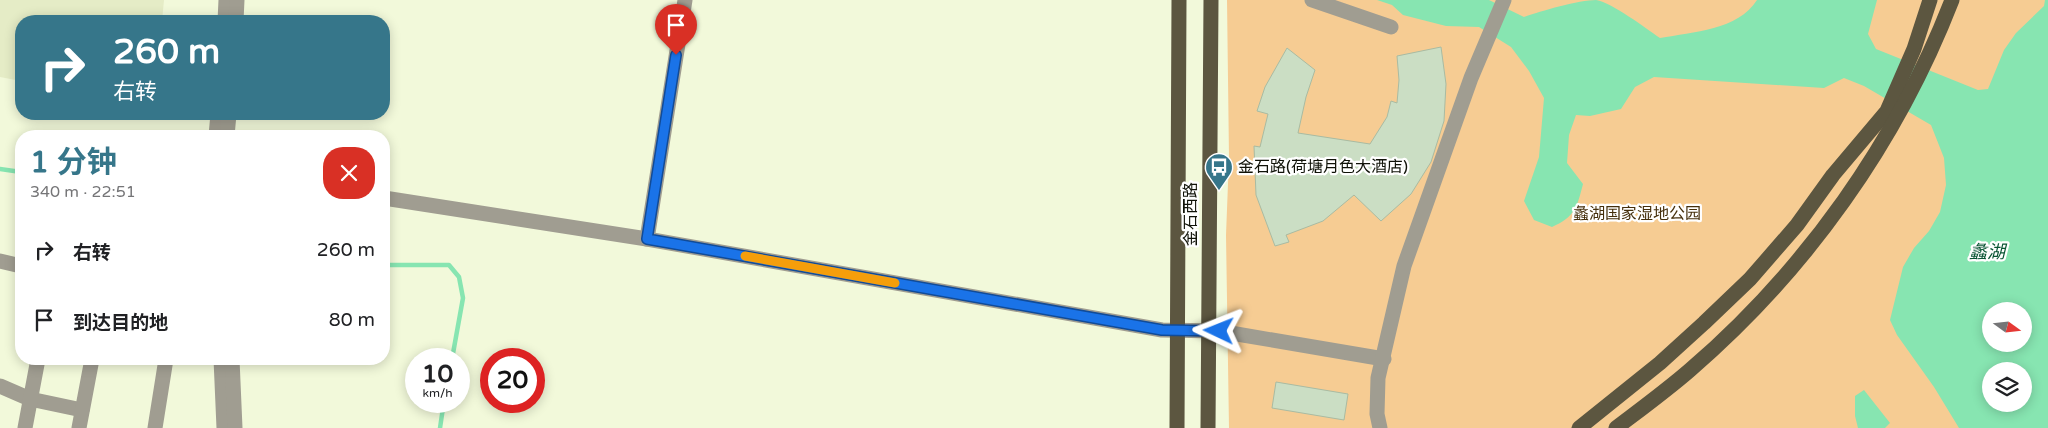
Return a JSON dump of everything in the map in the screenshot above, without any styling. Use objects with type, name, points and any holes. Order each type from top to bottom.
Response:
[{"type":"main road","name":"金石西路","points":[[1177,428],[1179,0]]},
{"type":"main road","name":"金石西路","points":[[1208,428],[1211,0]]},
{"type":"main road","points":[[1616,428],[1690,370],[1749,315],[1798,259],[1846,199],[1878,152],[1893,114],[1930,0]]},
{"type":"main road","points":[[1579,428],[1660,363],[1750,279],[1797,225],[1834,175],[1893,114],[1928,59],[1952,0]]},
{"type":"street","points":[[225,15],[226,0]]},
{"type":"street","points":[[236,15],[237,0]]},
{"type":"street","points":[[647,239],[685,0]]},
{"type":"street","points":[[1312,0],[1391,27]]},
{"type":"street","points":[[1380,428],[1377,414],[1378,378],[1384,359],[1404,266],[1437,170],[1482,51],[1504,0]]},
{"type":"street","points":[[390,199],[647,239],[1162,330],[1208,331],[1384,359]]},
{"type":"street","points":[[0,261],[15,265]]},
{"type":"street","points":[[25,428],[37,365]]},
{"type":"street","points":[[79,428],[91,365]]},
{"type":"street","points":[[155,428],[165,365]]},
{"type":"street","points":[[220,365],[224,428]]},
{"type":"street","points":[[232,365],[236,428]]},
{"type":"street","points":[[0,386],[30,399],[82,410]]},
{"type":"shaded area","points":[[0,0],[164,0],[163,15],[15,15],[15,80],[0,77]]},
{"type":"green space","name":"蠡湖国家湿地公园","points":[[1227,0],[2048,0],[2048,428],[1229,428],[1226,235],[1229,158]]},
{"type":"water","name":"蠡湖","points":[[1377,0],[1489,0],[1524,17],[1570,4],[1596,0],[1620,11],[1660,38],[1727,24],[1749,10],[1757,0],[1877,0],[1868,34],[1876,49],[1978,90],[1988,89],[2004,50],[2016,33],[2044,6],[2045,0],[2048,0],[2048,428],[1959,428],[1934,387],[1897,335],[1890,320],[1903,267],[1940,212],[1946,185],[1944,158],[1931,125],[1864,86],[1844,78],[1824,88],[1654,77],[1635,87],[1621,109],[1590,116],[1576,115],[1569,135],[1567,163],[1583,184],[1574,210],[1566,219],[1552,227],[1534,220],[1524,201],[1539,157],[1544,98],[1529,71],[1511,47],[1479,27],[1446,26],[1403,15],[1392,5]]},
{"type":"water","points":[[1864,390],[1890,423],[1885,428],[1858,428],[1855,416],[1855,396]]},
{"type":"building","points":[[1441,47],[1446,84],[1444,121],[1431,162],[1411,194],[1381,221],[1354,195],[1323,221],[1286,235],[1289,242],[1275,246],[1256,195],[1254,146],[1260,147],[1268,114],[1257,111],[1265,87],[1287,48],[1315,70],[1306,97],[1298,133],[1370,144],[1387,117],[1391,101],[1397,103],[1399,80],[1397,56]]},
{"type":"building","points":[[1276,382],[1348,394],[1344,420],[1272,408]]},
{"type":"waterway","points":[[0,169],[15,171]]},
{"type":"waterway","points":[[390,265],[449,265],[459,277],[463,298],[454,348]]},
{"type":"waterway","points":[[440,428],[442,413]]},
{"type":"slow traffic","points":[[745,256],[895,283]]},
{"type":"place","name":"金石路(荷塘月色大酒店)","points":[[1219,191]]},
{"type":"route","points":[[676,55],[647,239],[1162,330],[1219,331]]}]
